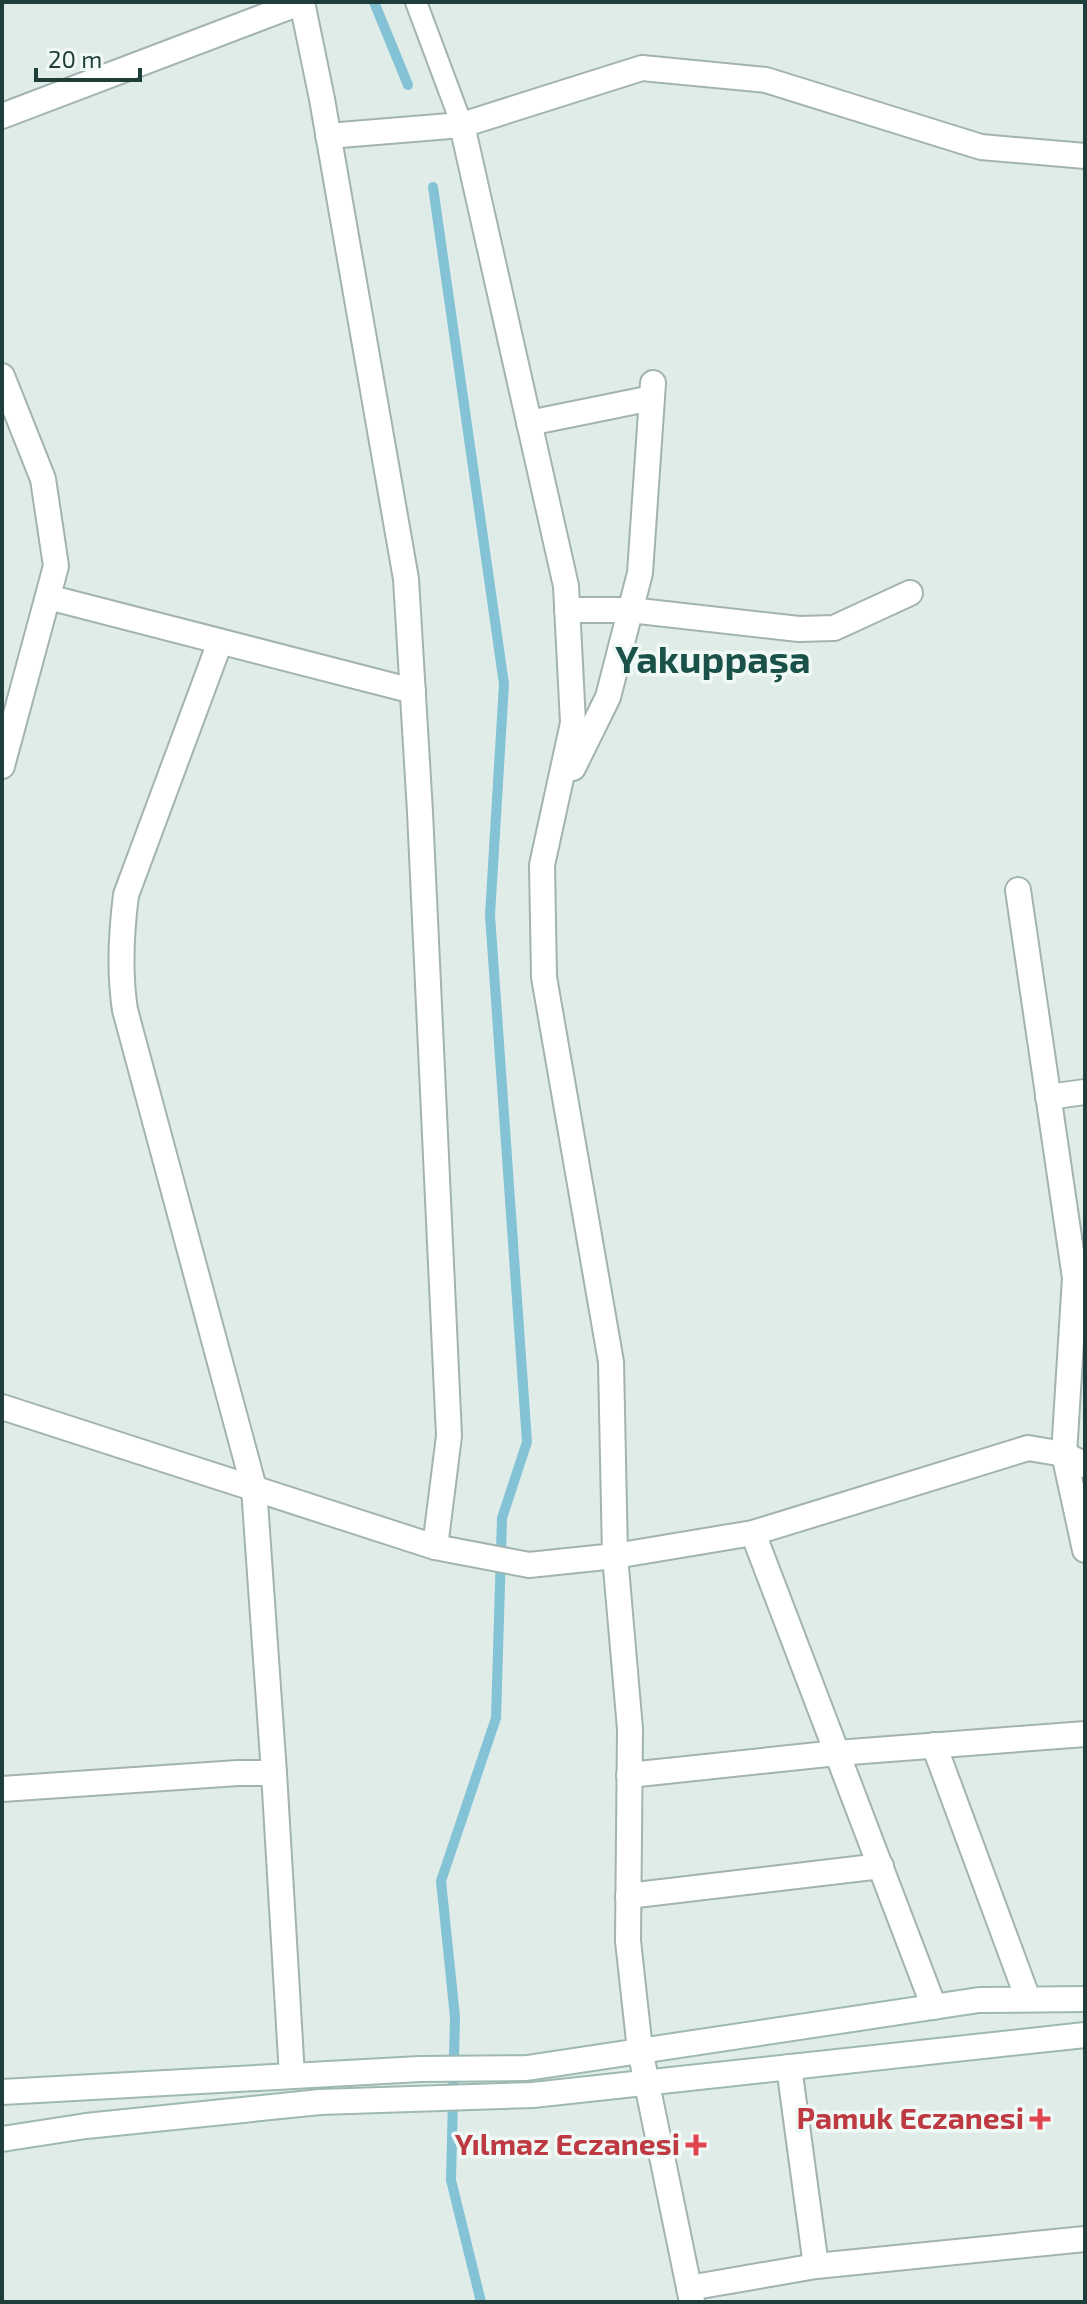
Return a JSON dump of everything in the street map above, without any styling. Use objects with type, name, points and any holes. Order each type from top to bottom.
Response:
[{"type":"street","points":[[2,116],[302,2],[406,579],[449,1436],[435,1547]]},
{"type":"street","points":[[328,136],[462,125],[642,68],[766,80],[981,147],[1085,156]]},
{"type":"street","points":[[462,125],[566,586],[573,723],[542,865],[544,977],[611,1362],[615,1556],[630,1729],[628,1941],[640,2050],[690,2295],[816,2266],[1085,2239]]},
{"type":"street","points":[[2,376],[43,479],[56,566],[2,766]]},
{"type":"street","points":[[529,423],[653,390],[640,573],[608,697],[556,802]]},
{"type":"street","points":[[567,610],[630,610],[799,629],[834,628],[910,593]]},
{"type":"street","points":[[48,597],[413,691]]},
{"type":"street","points":[[220,642],[126,895],[120,963],[125,1010],[254,1488],[293,2105]]},
{"type":"street","points":[[1018,890],[1075,1278],[1074,1459],[1085,1550]]},
{"type":"street","points":[[1048,1097],[1085,1092]]},
{"type":"street","points":[[2,1407],[435,1547],[529,1565],[615,1556],[753,1533],[1028,1448],[1074,1459]]},
{"type":"street","points":[[753,1533],[934,2007]]},
{"type":"street","points":[[629,1775],[837,1753],[1085,1734]]},
{"type":"street","points":[[934,1745],[1028,1999]]},
{"type":"street","points":[[2,1789],[274,1773]]},
{"type":"street","points":[[628,1896],[881,1866]]},
{"type":"street","points":[[2,2092],[420,2069],[527,2068],[979,2000],[1085,1999]]},
{"type":"street","points":[[2,2139],[86,2126],[293,2105],[533,2095],[1085,2035]]},
{"type":"street","points":[[789,2067],[816,2266]]},
{"type":"lane","points":[[416,2],[462,125]]},
{"type":"waterway","points":[[374,2],[408,85]]},
{"type":"waterway","points":[[433,187],[504,684],[490,915],[527,1442],[502,1518],[496,1718],[441,1881],[455,2017],[451,2180],[481,2302]]},
{"type":"place","name":"Pamuk Eczanesi","points":[[1040,2119]]},
{"type":"place","name":"Yılmaz Eczanesi","points":[[696,2145]]},
{"type":"district","name":"Yakuppaşa","points":[[713,660]]}]
